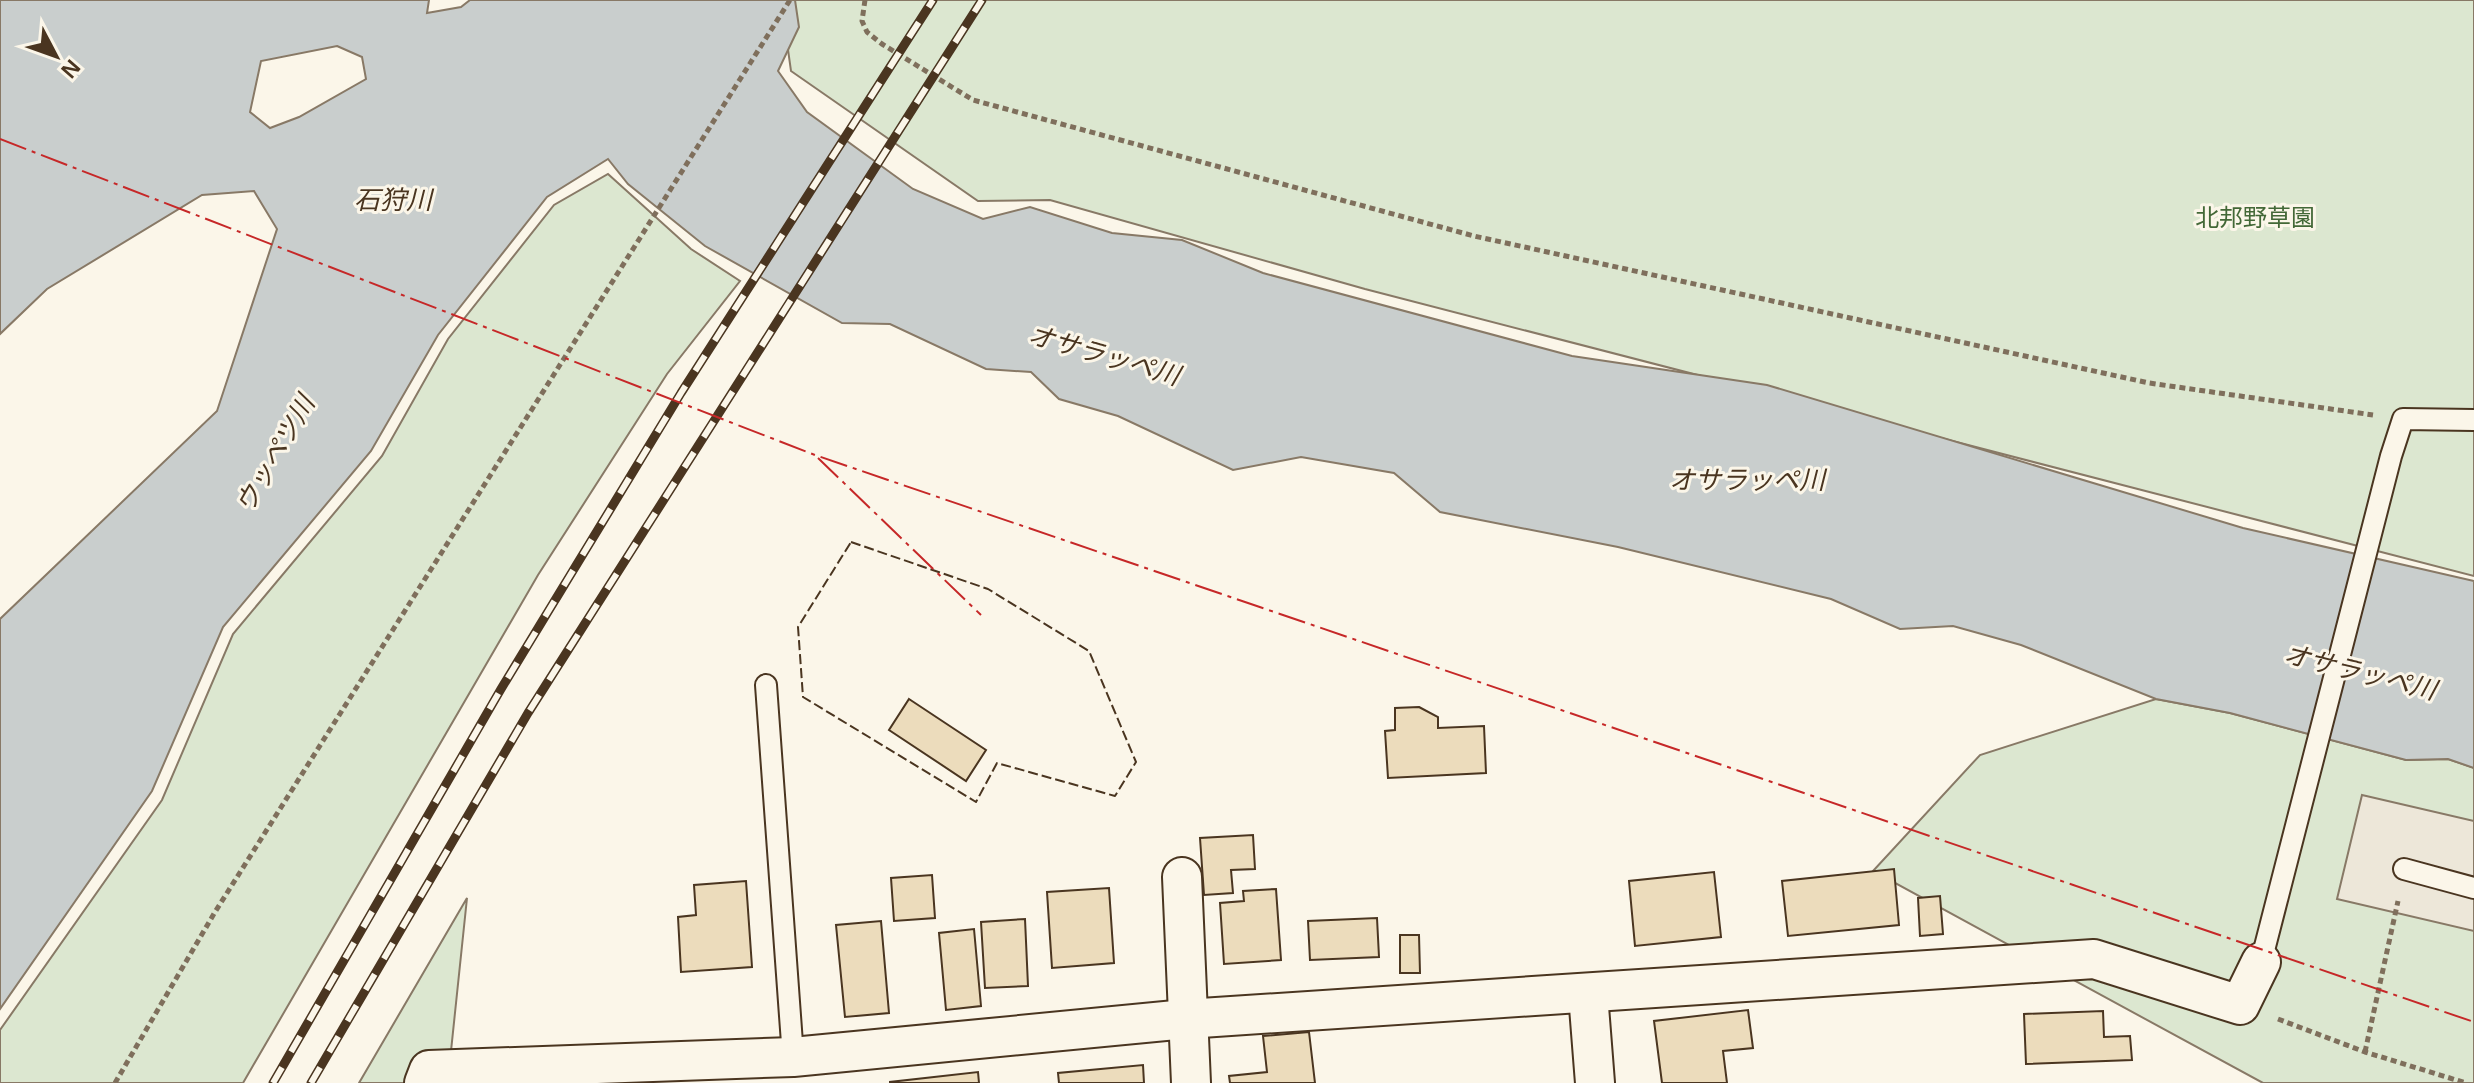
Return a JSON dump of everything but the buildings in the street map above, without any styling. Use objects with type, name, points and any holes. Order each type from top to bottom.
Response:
[{"type":"street","points":[[1182,877],[1191,1083]]},
{"type":"street","points":[[424,1083],[429,1070],[794,1070],[1186,1019],[2094,959],[2240,1005],[2261,962]]},
{"type":"street","points":[[1588,994],[1595,1083]]},
{"type":"lane","points":[[2261,962],[2403,419],[2474,420]]},
{"type":"lane","points":[[766,685],[794,1070]]},
{"type":"lane","points":[[2404,869],[2474,888]]},
{"type":"path","points":[[115,1083],[215,912],[790,0]]},
{"type":"path","points":[[865,0],[862,21],[867,32],[973,100],[1474,236],[2149,383],[2403,419]]},
{"type":"path","points":[[2365,1052],[2398,901]]},
{"type":"path","points":[[2240,1005],[2365,1052],[2466,1083]]},
{"type":"green space","name":"北邦野草園","points":[[781,0],[2474,0],[2474,576],[1365,289],[1050,200],[978,201],[791,71]]},
{"type":"green space","points":[[608,174],[691,249],[740,281],[667,374],[538,575],[243,1083],[0,1083],[0,1030],[162,800],[233,634],[382,456],[448,339],[554,205]]},
{"type":"green space","points":[[2156,699],[2230,713],[2406,760],[2448,759],[2474,768],[2474,1083],[2263,1083],[1873,871],[1980,755]]},
{"type":"green space","points":[[467,898],[451,1051],[444,1083],[359,1083]]},
{"type":"shaded area","points":[[2362,795],[2474,821],[2474,931],[2337,899]]},
{"type":"water","points":[[0,0],[429,0],[427,13],[461,7],[470,0],[795,0],[799,27],[778,71],[807,112],[913,189],[983,219],[1030,207],[1112,233],[1182,240],[1263,273],[1572,356],[1767,385],[2243,528],[2474,581],[2474,768],[2448,759],[2406,760],[2230,713],[2156,699],[2021,645],[1953,626],[1900,629],[1831,599],[1618,547],[1440,512],[1394,473],[1301,457],[1233,470],[1118,416],[1059,399],[1031,372],[986,369],[890,324],[842,323],[705,246],[628,184],[608,159],[547,197],[438,335],[371,451],[223,627],[152,791],[0,1009],[0,619],[217,411],[277,229],[254,191],[202,195],[47,289],[0,334]],"holes":[[[337,46],[362,57],[366,79],[299,117],[270,128],[250,112],[261,61]]]},
{"type":"railway","points":[[273,1083],[501,689],[681,393],[933,0]]},
{"type":"railway","points":[[311,1083],[528,713],[982,0]]},
{"type":"fence","points":[[851,542],[988,589],[1089,651],[1136,762],[1115,796],[997,763],[976,802],[803,697],[798,627],[851,542]]},
{"type":"power","points":[[0,139],[815,455],[2474,1022]]},
{"type":"power","points":[[818,458],[981,615]]},
{"type":"water label","name":"石狩川","points":[[393,200]]},
{"type":"water label","name":"オサラッペ川","points":[[1104,355]]},
{"type":"water label","name":"ウッペツ川","points":[[275,454]]},
{"type":"water label","name":"オサラッペ川","points":[[1747,480]]},
{"type":"water label","name":"オサラッペ川","points":[[2360,672]]}]
